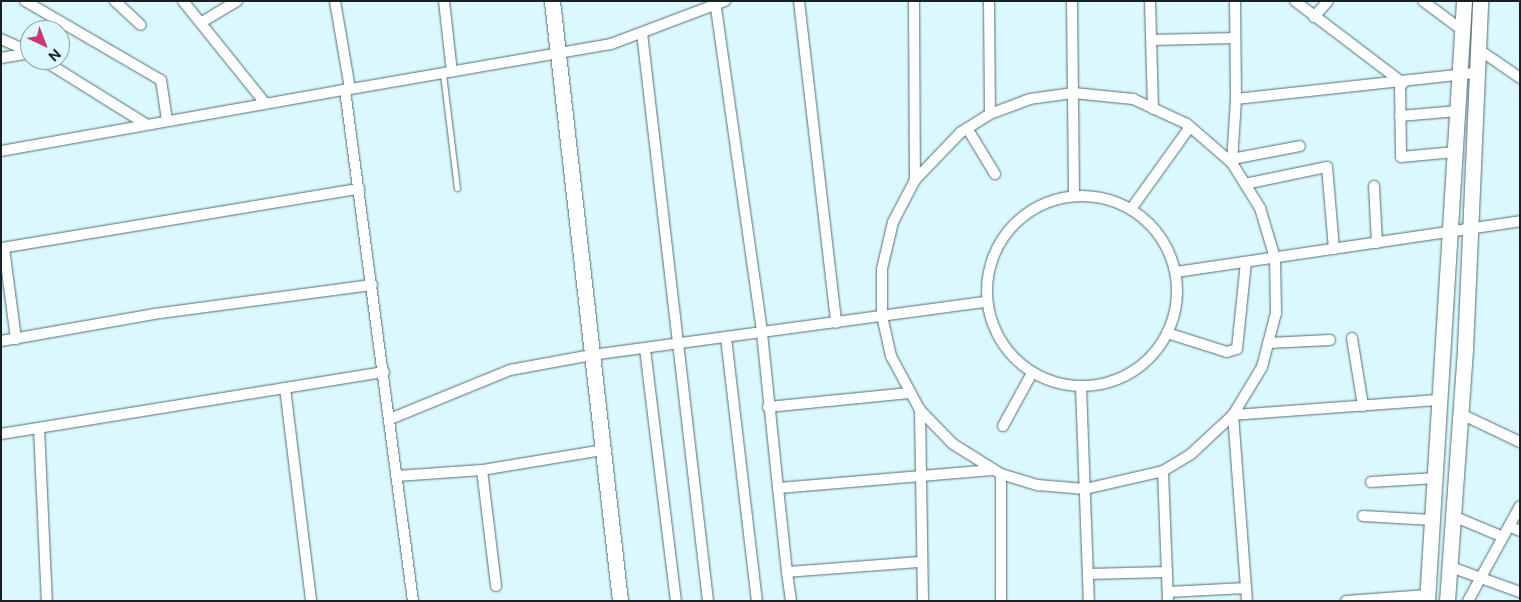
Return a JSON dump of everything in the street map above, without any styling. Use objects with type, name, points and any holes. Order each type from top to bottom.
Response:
[{"type":"street","points":[[25,1],[161,80],[167,120]]},
{"type":"street","points":[[115,1],[141,24]]},
{"type":"street","points":[[183,1],[202,22],[265,103]]},
{"type":"street","points":[[202,22],[220,5],[237,1]]},
{"type":"street","points":[[335,1],[413,601]]},
{"type":"street","points":[[444,1],[448,73]]},
{"type":"street","points":[[552,1],[620,601]]},
{"type":"street","points":[[799,1],[836,323]]},
{"type":"street","points":[[914,1],[915,180]]},
{"type":"street","points":[[988,1],[990,114]]},
{"type":"street","points":[[1072,1],[1074,196]]},
{"type":"street","points":[[1150,1],[1154,109]]},
{"type":"street","points":[[1232,161],[1236,99],[1235,1]]},
{"type":"street","points":[[1295,1],[1401,83]]},
{"type":"street","points":[[1314,17],[1328,1]]},
{"type":"street","points":[[1423,1],[1462,30]]},
{"type":"street","points":[[1346,601],[1427,598],[1436,478],[1464,1]]},
{"type":"street","points":[[1448,601],[1448,566],[1461,411],[1480,1]]},
{"type":"street","points":[[1,151],[265,103],[558,55],[642,33],[718,3],[762,333],[768,407],[791,601]]},
{"type":"street","points":[[642,33],[708,601]]},
{"type":"street","points":[[1152,40],[1235,38]]},
{"type":"street","points":[[1,39],[20,48]]},
{"type":"street","points":[[1478,49],[1519,77]]},
{"type":"street","points":[[1,58],[20,54]]},
{"type":"street","points":[[59,70],[146,124]]},
{"type":"street","points":[[1236,99],[1401,83],[1477,73]]},
{"type":"street","points":[[1401,83],[1402,158],[1455,152]]},
{"type":"street","points":[[1073,93],[1133,99],[1190,127],[1232,161],[1260,208],[1275,258],[1276,313],[1262,367],[1233,415],[1192,454],[1163,471],[1085,489],[1038,485],[997,472],[953,444],[920,410],[908,393],[891,356],[882,316],[882,269],[891,232],[915,180],[936,154],[967,128],[990,114],[1030,99],[1073,93]]},
{"type":"street","points":[[1400,116],[1458,110]]},
{"type":"street","points":[[1131,209],[1190,127]]},
{"type":"street","points":[[967,128],[995,174]]},
{"type":"street","points":[[1232,161],[1300,146]]},
{"type":"street","points":[[1245,184],[1327,167],[1334,249]]},
{"type":"street","points":[[1374,186],[1377,243]]},
{"type":"street","points":[[16,340],[3,248],[358,189]]},
{"type":"street","points":[[1074,196],[1102,197],[1131,209],[1150,223],[1167,246],[1176,272],[1178,300],[1167,333],[1156,352],[1135,371],[1109,383],[1081,388],[1053,383],[1032,374],[1008,353],[993,329],[986,302],[988,272],[999,243],[1018,219],[1038,207],[1074,196]]},
{"type":"street","points":[[1176,272],[1450,233],[1520,221]]},
{"type":"street","points":[[1167,333],[1227,352],[1237,349],[1246,262]]},
{"type":"street","points":[[1,342],[154,314],[372,285]]},
{"type":"street","points":[[390,419],[510,370],[592,355],[986,302]]},
{"type":"street","points":[[726,338],[757,601]]},
{"type":"street","points":[[1352,338],[1363,406]]},
{"type":"street","points":[[1268,343],[1330,340]]},
{"type":"street","points":[[645,349],[676,601]]},
{"type":"street","points":[[1,434],[384,372]]},
{"type":"street","points":[[1003,426],[1032,374]]},
{"type":"street","points":[[285,388],[311,601]]},
{"type":"street","points":[[1081,388],[1090,601]]},
{"type":"street","points":[[768,407],[908,393]]},
{"type":"street","points":[[1233,415],[1363,406],[1439,405],[1461,411],[1520,442]]},
{"type":"street","points":[[920,410],[919,476],[924,601]]},
{"type":"street","points":[[1233,415],[1247,601]]},
{"type":"street","points":[[39,428],[47,601]]},
{"type":"street","points":[[397,476],[482,470],[603,450]]},
{"type":"street","points":[[482,470],[496,586]]},
{"type":"street","points":[[1163,471],[1168,597],[1246,588]]},
{"type":"street","points":[[778,488],[919,476],[997,472]]},
{"type":"street","points":[[997,472],[1001,601]]},
{"type":"street","points":[[1371,482],[1436,478]]},
{"type":"street","points":[[1468,601],[1520,506]]},
{"type":"street","points":[[1363,516],[1432,520]]},
{"type":"street","points":[[1453,516],[1503,537]]},
{"type":"street","points":[[1509,526],[1520,530]]},
{"type":"street","points":[[787,572],[921,562]]},
{"type":"street","points":[[1448,566],[1483,576],[1520,592]]},
{"type":"street","points":[[1088,574],[1167,572]]},
{"type":"lane","points":[[448,73],[457,188]]}]
